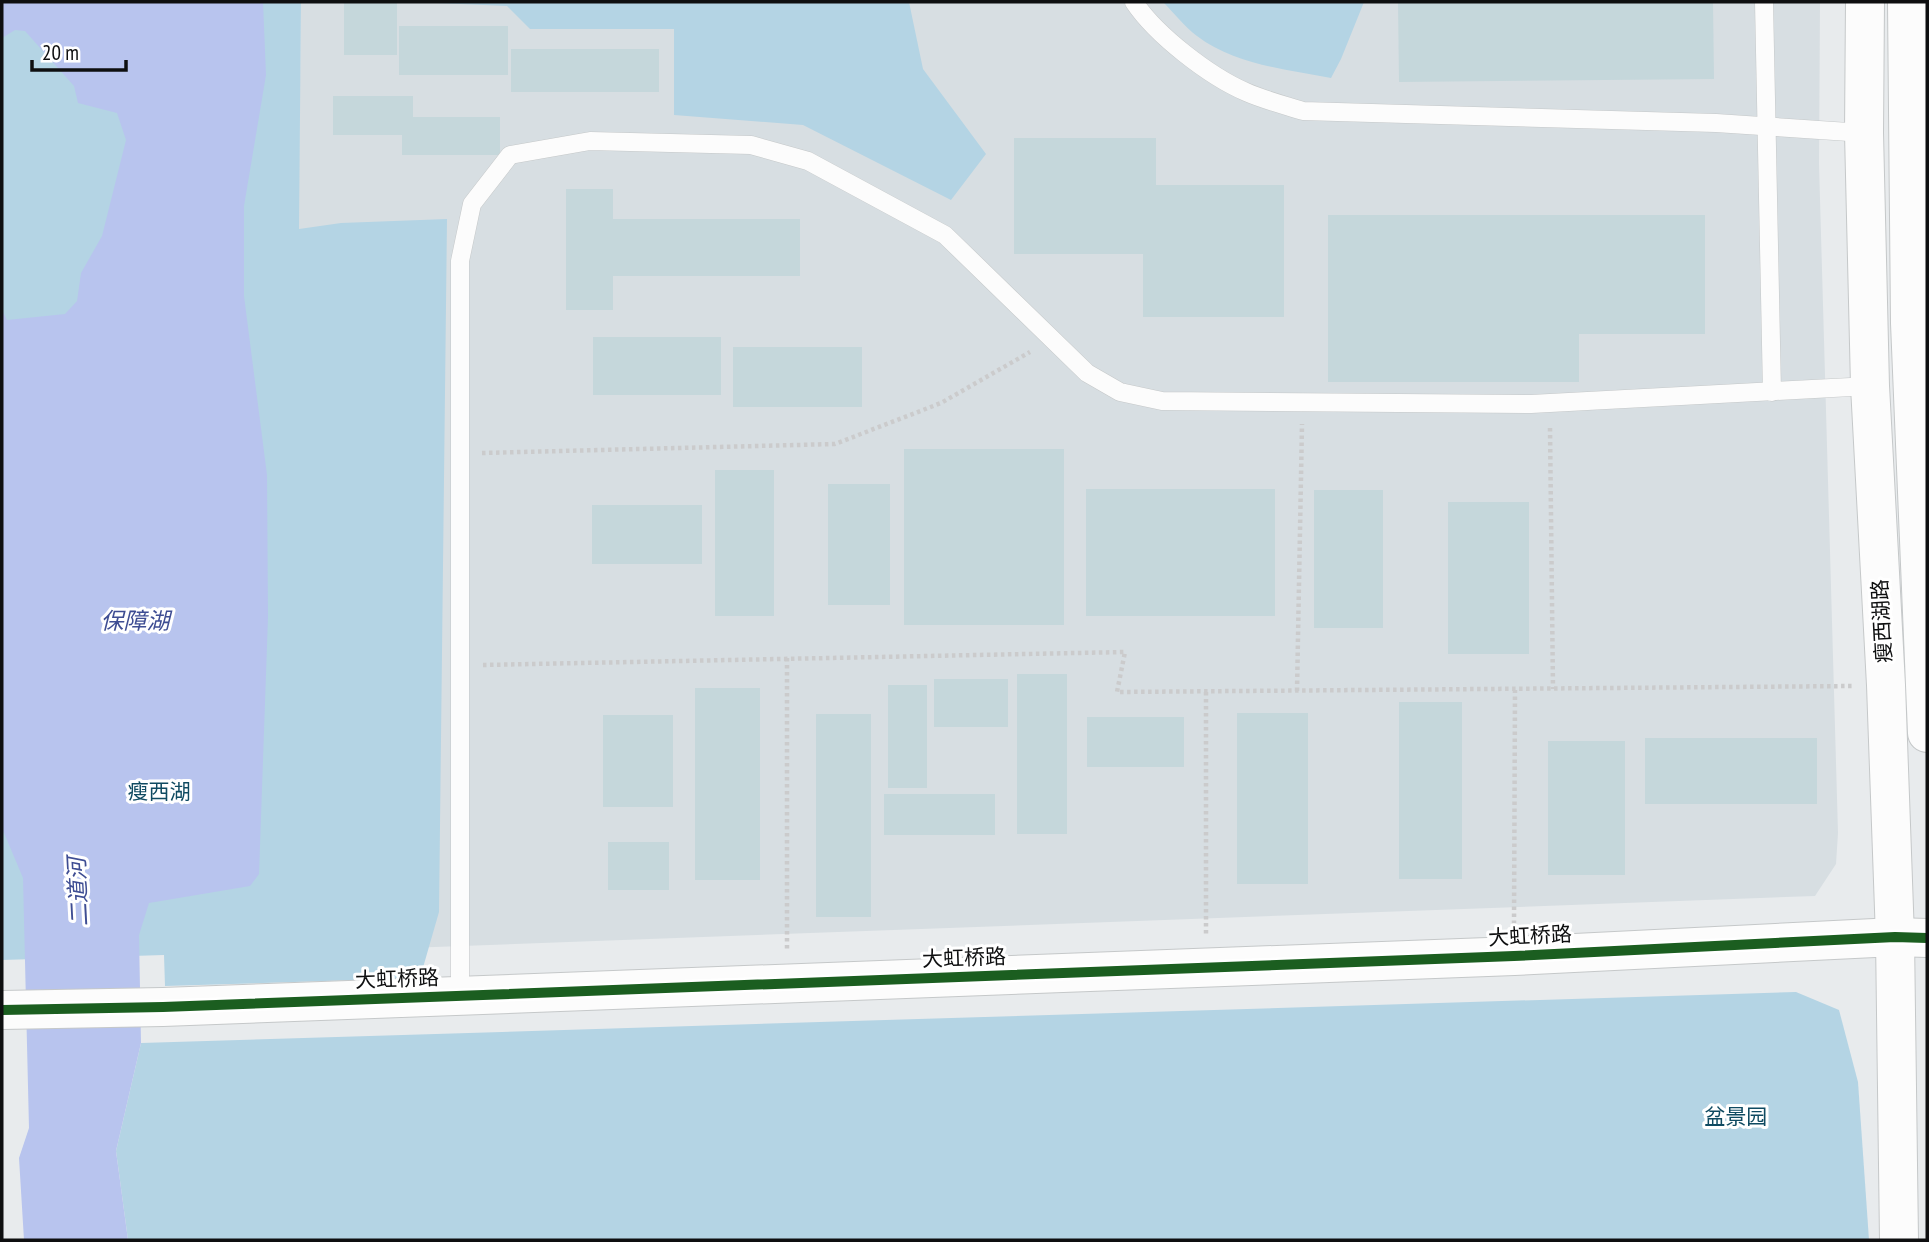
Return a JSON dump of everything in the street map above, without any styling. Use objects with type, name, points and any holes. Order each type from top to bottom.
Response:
[{"type":"main road","name":"瘦西湖路","points":[[1865,2],[1864,133],[1870,386],[1886,685],[1911,937],[1899,1240]]},
{"type":"main road","name":"瘦西湖路","points":[[1907,2],[1910,323],[1927,733]]},
{"type":"main road","name":"大虹桥路","points":[[2,1010],[163,1007],[1206,968],[1911,937]]},
{"type":"lane","points":[[1134,2],[1144,17],[1201,66],[1246,92],[1303,111],[1716,123],[1864,133]]},
{"type":"lane","points":[[1764,2],[1772,392]]},
{"type":"lane","points":[[460,996],[460,261],[472,204],[510,155],[590,141],[751,145],[808,161],[945,235],[1087,373],[1120,392],[1162,401],[1550,403],[1870,386]]},
{"type":"path","points":[[460,453],[835,444],[941,403],[1052,340]]},
{"type":"path","points":[[1297,691],[1303,402]]},
{"type":"path","points":[[1550,403],[1553,690]]},
{"type":"path","points":[[460,665],[1125,652],[1117,692],[1886,685]]},
{"type":"path","points":[[787,658],[787,983]]},
{"type":"path","points":[[1514,956],[1515,690]]},
{"type":"path","points":[[1206,692],[1206,968]]},
{"type":"shaded area","points":[[301,2],[1820,2],[1819,164],[1838,833],[1836,864],[1815,896],[325,951],[296,398]]},
{"type":"green space","name":"瘦西湖","points":[[2,2],[301,2],[299,229],[341,223],[447,219],[439,912],[420,978],[165,986],[164,955],[2,960]]},
{"type":"green space","points":[[413,2],[909,2],[923,69],[986,154],[951,200],[803,125],[674,115],[674,29],[530,29],[507,6]]},
{"type":"green space","points":[[1163,2],[1364,2],[1331,78],[1261,64],[1228,54],[1197,36]]},
{"type":"green space","name":"盆景园","points":[[1796,992],[1839,1010],[1858,1082],[1869,1240],[128,1240],[116,1151],[141,1043]]},
{"type":"water","name":"保障湖","points":[[2,2],[263,2],[266,75],[244,206],[244,296],[267,475],[268,617],[259,874],[250,886],[149,903],[139,935],[141,1043],[116,1151],[128,1240],[24,1240],[19,1158],[29,1128],[23,878],[2,828],[2,310],[7,320],[65,314],[77,301],[81,273],[102,236],[126,140],[117,113],[78,103],[74,86],[25,31],[15,30],[2,38]]},
{"type":"building","points":[[344,2],[397,2],[397,55],[344,55]]},
{"type":"building","points":[[1398,2],[1713,2],[1714,79],[1399,82]]},
{"type":"building","points":[[399,26],[508,26],[508,75],[399,75]]},
{"type":"building","points":[[511,49],[659,49],[659,92],[511,92]]},
{"type":"building","points":[[333,96],[413,96],[413,117],[500,117],[500,155],[402,155],[402,135],[333,135]]},
{"type":"building","points":[[1014,138],[1156,138],[1156,185],[1284,185],[1284,317],[1143,317],[1143,254],[1014,254]]},
{"type":"building","points":[[566,189],[613,189],[613,219],[800,219],[800,276],[613,276],[613,310],[566,310]]},
{"type":"building","points":[[1328,215],[1705,215],[1705,334],[1579,334],[1579,382],[1328,382]]},
{"type":"building","points":[[593,337],[721,337],[721,395],[593,395]]},
{"type":"building","points":[[733,347],[862,347],[862,407],[733,407]]},
{"type":"building","points":[[904,449],[1064,449],[1064,625],[904,625]]},
{"type":"building","points":[[715,470],[774,470],[774,616],[715,616]]},
{"type":"building","points":[[828,484],[890,484],[890,605],[828,605]]},
{"type":"building","points":[[1086,489],[1275,489],[1275,616],[1086,616]]},
{"type":"building","points":[[1314,490],[1383,490],[1383,628],[1314,628]]},
{"type":"building","points":[[1448,502],[1529,502],[1529,654],[1448,654]]},
{"type":"building","points":[[592,505],[702,505],[702,564],[592,564]]},
{"type":"building","points":[[1017,674],[1067,674],[1067,834],[1017,834]]},
{"type":"building","points":[[934,679],[1008,679],[1008,727],[934,727]]},
{"type":"building","points":[[888,685],[927,685],[927,788],[888,788]]},
{"type":"building","points":[[695,688],[760,688],[760,880],[695,880]]},
{"type":"building","points":[[1399,702],[1462,702],[1462,879],[1399,879]]},
{"type":"building","points":[[1237,713],[1308,713],[1308,884],[1237,884]]},
{"type":"building","points":[[816,714],[871,714],[871,917],[816,917]]},
{"type":"building","points":[[603,715],[673,715],[673,807],[603,807]]},
{"type":"building","points":[[1087,717],[1184,717],[1184,767],[1087,767]]},
{"type":"building","points":[[1645,738],[1817,738],[1817,804],[1645,804]]},
{"type":"building","points":[[1548,741],[1625,741],[1625,875],[1548,875]]},
{"type":"building","points":[[884,794],[995,794],[995,835],[884,835]]},
{"type":"building","points":[[608,842],[669,842],[669,890],[608,890]]},
{"type":"cycle path","points":[[2,1010],[163,1007],[1514,956],[1895,937],[1927,938]]},
{"type":"water label","name":"二道河","points":[[78,892]]}]
